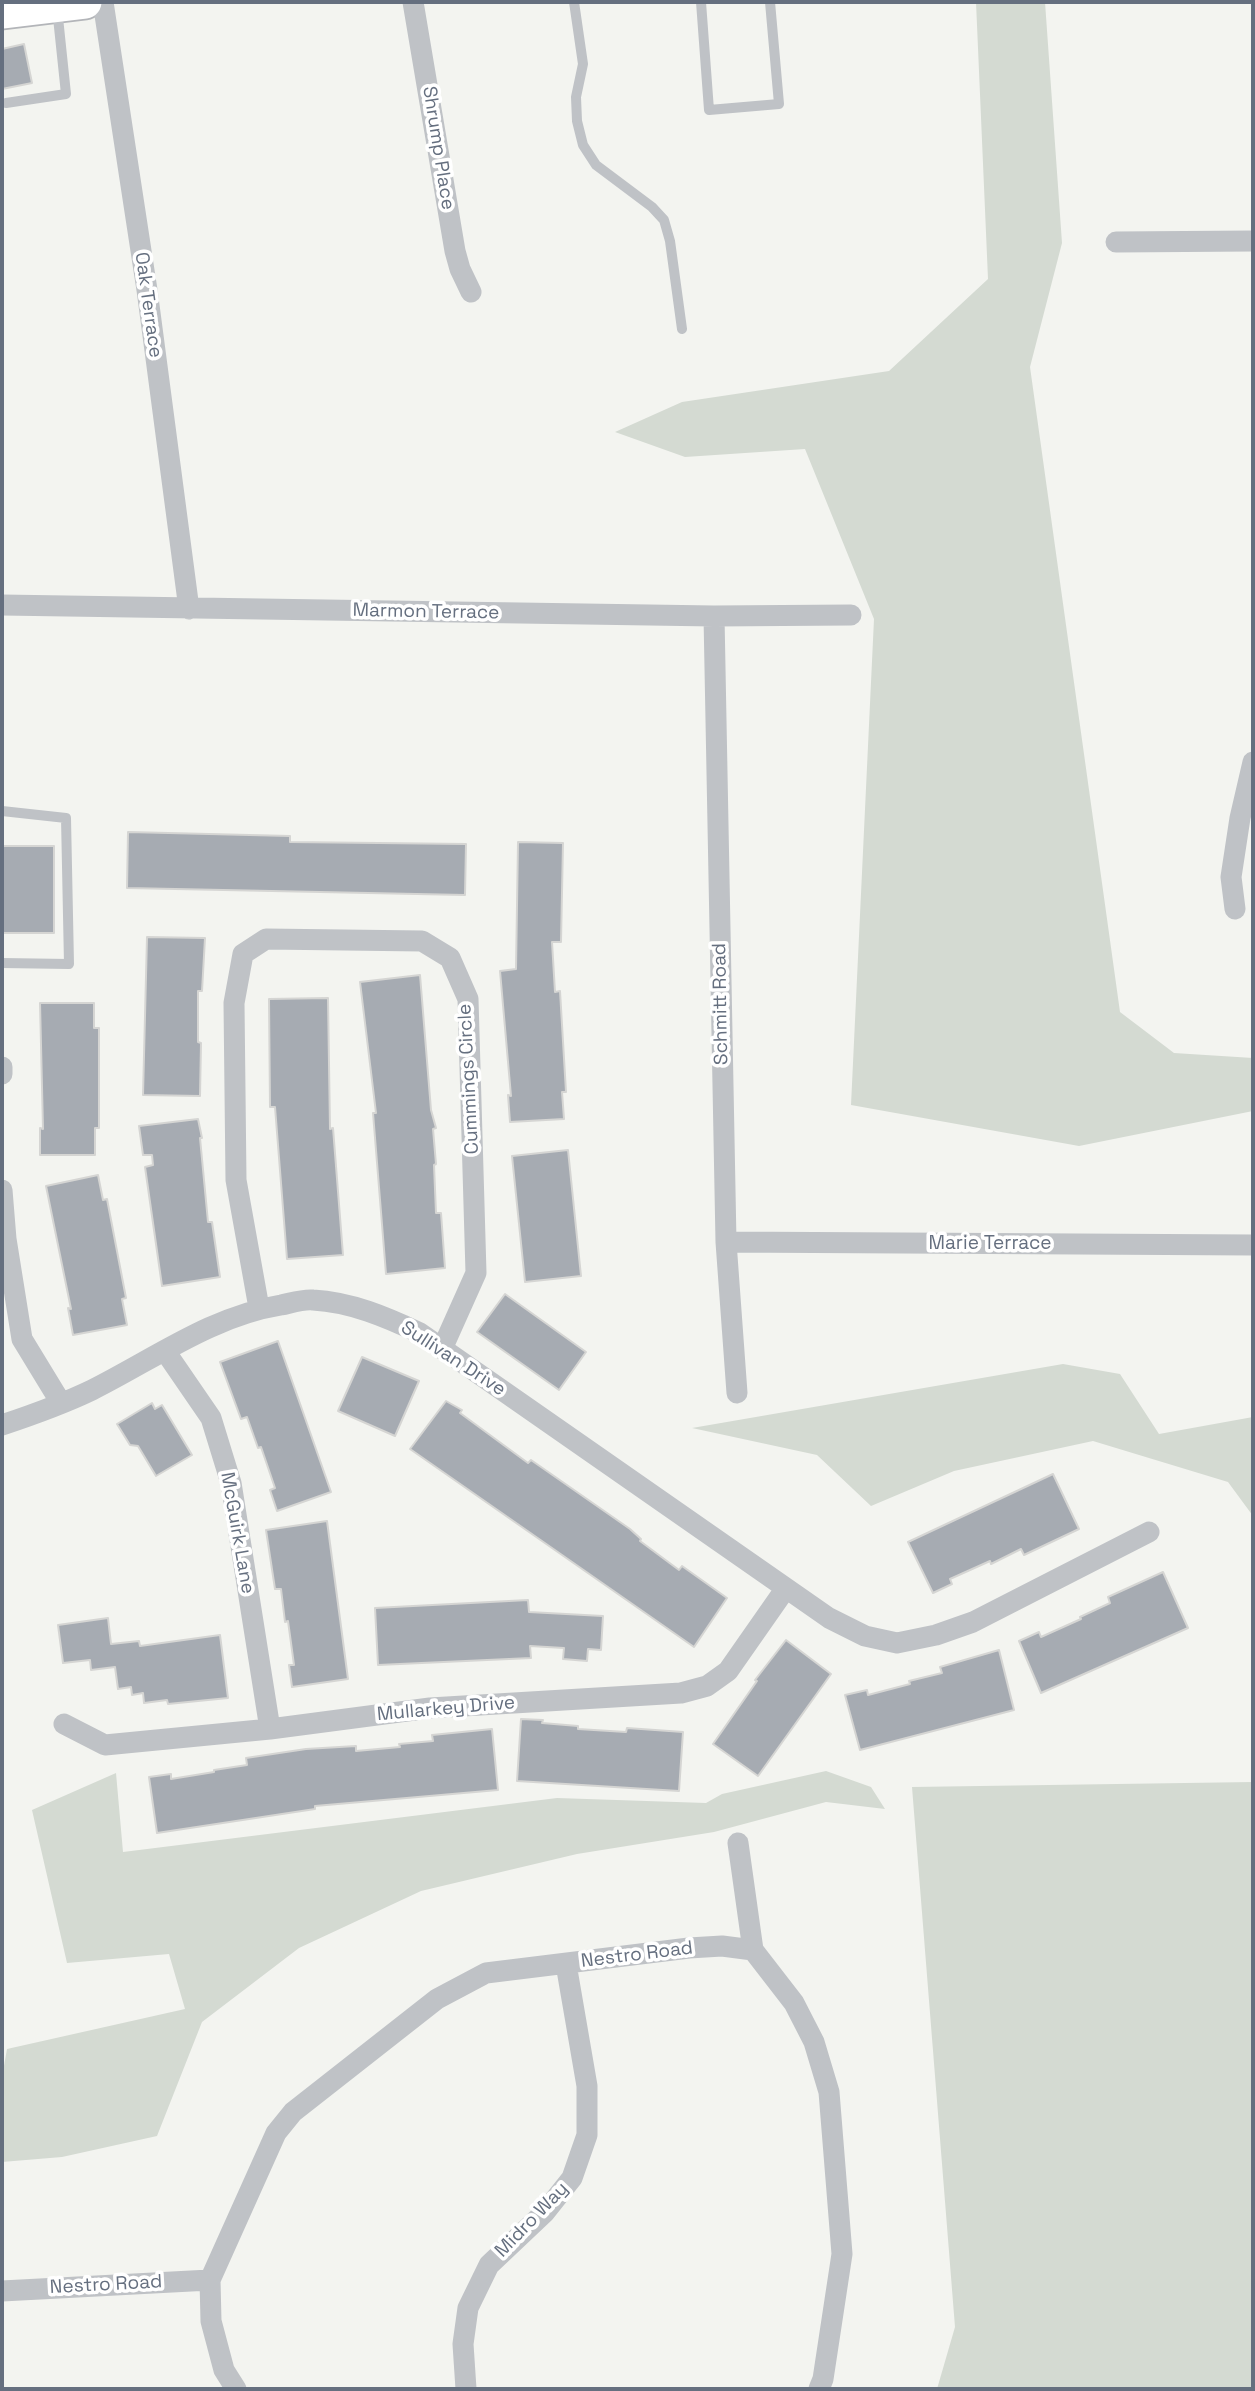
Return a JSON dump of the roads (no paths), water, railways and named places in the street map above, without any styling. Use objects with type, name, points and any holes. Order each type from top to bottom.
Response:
[{"type":"main road","points":[[2,12],[71,3]]},
{"type":"street","name":"Oak Terrace","points":[[103,2],[147,290],[189,610]]},
{"type":"street","name":"Shrump Place","points":[[414,2],[455,251],[471,292]]},
{"type":"street","points":[[1116,242],[1253,241]]},
{"type":"street","name":"Marmon Terrace","points":[[2,605],[189,610],[851,615]]},
{"type":"street","name":"Schmitt Road","points":[[714,616],[726,1242],[737,1393]]},
{"type":"street","points":[[1235,909],[1231,877],[1240,818],[1253,762]]},
{"type":"street","name":"Cummings Circle","points":[[259,1308],[236,1180],[234,1003],[243,954],[266,939],[422,941],[450,958],[468,999],[476,1273],[442,1349]]},
{"type":"street","points":[[2,1067],[2,1074]]},
{"type":"street","points":[[2,1190],[6,1239],[22,1339],[61,1403]]},
{"type":"street","name":"Marie Terrace","points":[[726,1242],[1253,1245]]},
{"type":"street","name":"Sullivan Drive","points":[[2,1425],[90,1391],[224,1320],[259,1308],[310,1300],[345,1304],[381,1314],[420,1333],[786,1588]]},
{"type":"street","name":"McGuirk Lane","points":[[165,1351],[211,1419],[231,1483],[270,1729]]},
{"type":"street","points":[[786,1588],[841,1624],[865,1636],[897,1643],[936,1635],[973,1622],[1149,1532]]},
{"type":"street","name":"Mullarkey Drive","points":[[64,1724],[105,1745],[270,1729],[430,1708],[681,1693],[707,1686],[728,1671],[786,1588]]},
{"type":"street","points":[[738,1843],[753,1950],[794,2003],[814,2042],[829,2092],[842,2254],[823,2379],[819,2389]]},
{"type":"street","name":"Nestro Road","points":[[236,2389],[224,2370],[211,2321],[210,2280],[276,2133],[293,2112],[437,2000],[486,1973],[690,1948],[722,1946],[753,1950]]},
{"type":"street","name":"Midro Way","points":[[466,2389],[463,2344],[468,2308],[489,2264],[545,2212],[572,2178],[587,2135],[587,2085],[566,1964]]},
{"type":"street","name":"Nestro Road","points":[[2,2291],[210,2280]]},
{"type":"lane","points":[[574,2],[583,64],[576,97],[583,145],[596,165],[652,207],[664,220],[670,241],[682,329]]},
{"type":"lane","points":[[701,2],[709,110],[779,104],[770,2]]},
{"type":"lane","points":[[6,103],[66,94],[71,3]]},
{"type":"lane","points":[[2,811],[66,818],[69,964],[2,963]]}]
